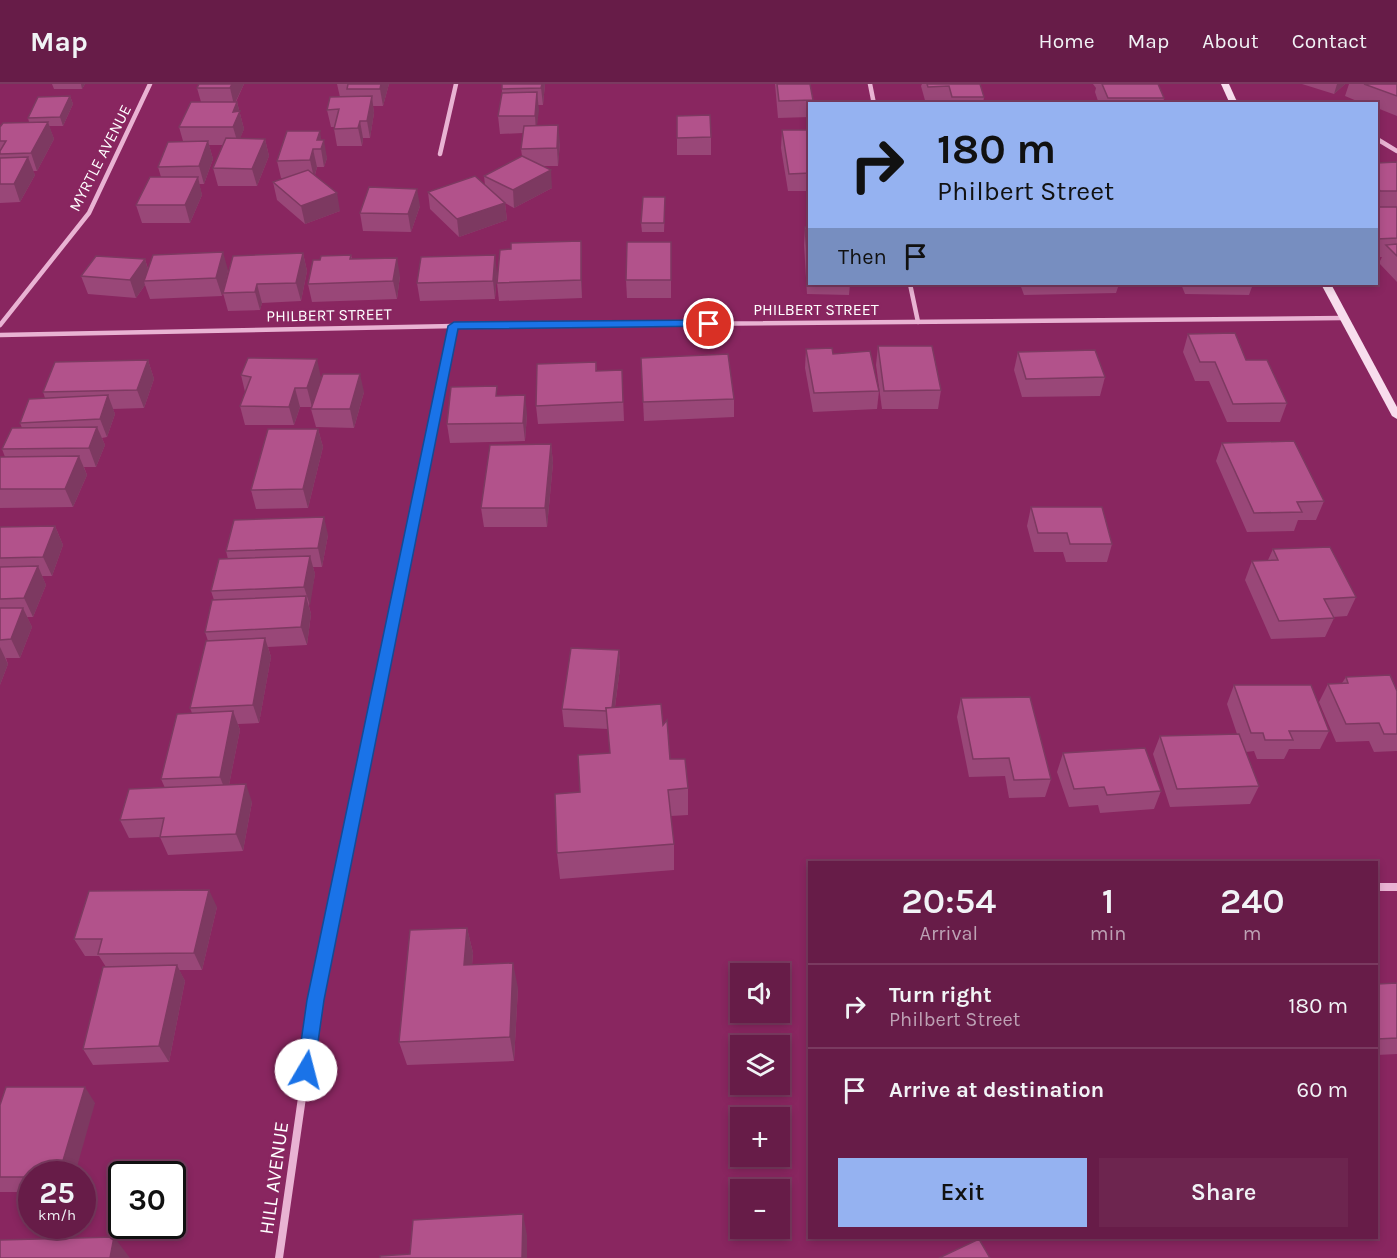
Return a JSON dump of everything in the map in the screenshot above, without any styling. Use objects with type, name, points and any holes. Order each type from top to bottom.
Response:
[{"type":"street","name":"MYRTLE AVENUE","points":[[0,325],[89,213],[150,84]]},
{"type":"street","points":[[440,153],[456,84]]},
{"type":"street","points":[[870,84],[874,102]]},
{"type":"street","points":[[1225,84],[1234,102]]},
{"type":"street","points":[[1378,140],[1397,151]]},
{"type":"street","points":[[910,285],[918,322]]},
{"type":"street","points":[[1326,285],[1397,416]]},
{"type":"street","name":"PHILBERT STREET","points":[[0,335],[454,326],[1343,318]]},
{"type":"street","name":"HILL AVENUE","points":[[279,1258],[316,1000],[454,326]]},
{"type":"street","points":[[1378,887],[1397,886]]},
{"type":"building","points":[[199,84],[232,84],[230,88],[197,88]]},
{"type":"building","points":[[348,84],[381,84],[380,89],[347,89]]},
{"type":"building","points":[[502,84],[542,84],[541,88],[502,89]]},
{"type":"building","points":[[777,84],[810,84],[813,100],[779,101]]},
{"type":"building","points":[[927,84],[980,84],[984,97],[952,97],[949,86],[928,87]]},
{"type":"building","points":[[1102,84],[1158,84],[1164,98],[1108,98]]},
{"type":"building","points":[[1364,84],[1397,84],[1397,96]]},
{"type":"building","points":[[537,92],[535,116],[498,116],[502,93]]},
{"type":"building","points":[[70,96],[60,117],[28,118],[38,97]]},
{"type":"building","points":[[372,96],[367,121],[360,121],[358,128],[334,129],[339,109],[327,110],[330,97]]},
{"type":"building","points":[[191,102],[237,102],[233,112],[240,111],[233,127],[179,127]]},
{"type":"building","points":[[710,115],[711,137],[677,138],[677,116]]},
{"type":"building","points":[[48,122],[31,153],[0,154],[6,141],[0,141],[0,127],[3,123]]},
{"type":"building","points":[[558,125],[557,148],[521,149],[524,126]]},
{"type":"building","points":[[782,130],[808,130],[808,173],[789,174]]},
{"type":"building","points":[[287,131],[320,131],[317,140],[324,140],[321,149],[313,149],[310,160],[277,161]]},
{"type":"building","points":[[226,138],[265,139],[252,169],[213,168]]},
{"type":"building","points":[[208,141],[199,166],[158,167],[168,142]]},
{"type":"building","points":[[522,156],[551,170],[513,190],[484,176]]},
{"type":"building","points":[[28,157],[14,184],[0,184],[0,158]]},
{"type":"building","points":[[1397,162],[1397,191],[1380,191],[1378,163]]},
{"type":"building","points":[[308,170],[337,193],[301,206],[273,182]]},
{"type":"building","points":[[475,176],[505,203],[457,219],[428,192]]},
{"type":"building","points":[[150,177],[198,177],[185,205],[136,205]]},
{"type":"building","points":[[369,187],[417,189],[408,214],[360,213]]},
{"type":"building","points":[[643,197],[665,197],[664,223],[641,223]]},
{"type":"building","points":[[1378,207],[1397,207],[1397,238],[1378,239]]},
{"type":"building","points":[[805,227],[808,227],[808,264]]},
{"type":"building","points":[[581,241],[581,280],[497,283],[500,250],[511,249],[511,243]]},
{"type":"building","points":[[627,242],[671,242],[671,280],[626,280]]},
{"type":"building","points":[[1397,244],[1397,256],[1386,245]]},
{"type":"building","points":[[223,252],[216,278],[144,281],[153,255]]},
{"type":"building","points":[[303,253],[296,283],[257,284],[255,292],[223,293],[233,256]]},
{"type":"building","points":[[351,255],[350,259],[397,258],[393,281],[308,284],[313,260],[320,260],[321,256]]},
{"type":"building","points":[[495,255],[493,281],[417,283],[421,257]]},
{"type":"building","points":[[96,256],[145,259],[130,280],[81,276]]},
{"type":"building","points":[[1235,333],[1246,360],[1267,360],[1287,403],[1233,404],[1215,362],[1200,362],[1188,334]]},
{"type":"building","points":[[878,346],[932,346],[941,390],[884,391]]},
{"type":"building","points":[[832,348],[833,354],[870,351],[879,391],[814,393],[806,349]]},
{"type":"building","points":[[1095,350],[1105,377],[1026,379],[1018,352]]},
{"type":"building","points":[[728,354],[734,399],[643,402],[641,358]]},
{"type":"building","points":[[248,358],[317,359],[307,388],[295,388],[289,407],[240,406],[251,377],[241,375]]},
{"type":"building","points":[[148,360],[137,390],[43,392],[55,362]]},
{"type":"building","points":[[596,362],[596,371],[622,370],[623,402],[536,406],[537,364]]},
{"type":"building","points":[[323,374],[360,374],[350,409],[311,409]]},
{"type":"building","points":[[497,386],[496,396],[525,395],[523,423],[447,424],[451,387]]},
{"type":"building","points":[[108,395],[100,419],[20,423],[29,399]]},
{"type":"building","points":[[97,427],[89,448],[2,449],[12,428]]},
{"type":"building","points":[[268,429],[318,429],[303,489],[251,490]]},
{"type":"building","points":[[1294,441],[1324,501],[1297,502],[1302,512],[1254,513],[1222,443]]},
{"type":"building","points":[[551,444],[545,508],[481,508],[490,445]]},
{"type":"building","points":[[79,456],[65,489],[0,489],[0,457]]},
{"type":"building","points":[[1031,507],[1102,507],[1112,544],[1070,544],[1067,533],[1038,533]]},
{"type":"building","points":[[324,517],[318,548],[226,551],[234,520]]},
{"type":"building","points":[[55,526],[43,557],[0,558],[0,527]]},
{"type":"building","points":[[1330,547],[1356,597],[1324,599],[1334,618],[1279,621],[1252,561],[1278,560],[1273,549]]},
{"type":"building","points":[[310,556],[304,587],[211,591],[219,559]]},
{"type":"building","points":[[38,566],[24,598],[0,599],[0,567]]},
{"type":"building","points":[[306,596],[301,627],[205,632],[212,600]]},
{"type":"building","points":[[0,608],[23,608],[11,639],[0,640]]},
{"type":"building","points":[[265,638],[253,705],[190,708],[206,641]]},
{"type":"building","points":[[571,648],[619,650],[612,708],[606,708],[607,711],[562,709]]},
{"type":"building","points":[[1390,675],[1397,691],[1397,734],[1384,734],[1379,723],[1346,724],[1328,684],[1348,683],[1346,677]]},
{"type":"building","points":[[1234,685],[1311,685],[1329,731],[1289,731],[1293,740],[1265,740],[1263,733],[1251,733]]},
{"type":"building","points":[[1030,697],[1051,779],[1014,780],[1009,758],[973,759],[961,698]]},
{"type":"building","points":[[661,704],[663,725],[667,720],[670,759],[685,759],[688,788],[668,790],[674,844],[557,853],[555,794],[580,792],[578,755],[610,753],[606,708]]},
{"type":"building","points":[[233,711],[220,777],[161,779],[177,714]]},
{"type":"building","points":[[1239,734],[1259,786],[1177,789],[1160,736]]},
{"type":"building","points":[[1145,748],[1161,791],[1107,795],[1104,787],[1074,789],[1063,753]]},
{"type":"building","points":[[246,784],[236,834],[160,837],[164,818],[120,820],[129,789]]},
{"type":"building","points":[[209,890],[194,953],[98,954],[102,939],[74,939],[89,891]]},
{"type":"building","points":[[467,928],[464,965],[513,963],[510,1037],[399,1042],[410,930]]},
{"type":"building","points":[[177,965],[159,1046],[83,1049],[103,967]]},
{"type":"building","points":[[1397,983],[1397,1038],[1378,1039],[1378,984]]},
{"type":"building","points":[[6,1087],[85,1087],[63,1161],[18,1161],[18,1177],[0,1177],[0,1105]]},
{"type":"building","points":[[523,1214],[522,1258],[380,1258],[380,1256],[410,1254],[413,1220]]},
{"type":"building","points":[[114,1239],[110,1258],[0,1258],[0,1240]]},
{"type":"building","points":[[979,1239],[990,1258],[939,1258]]},
{"type":"route","points":[[306,1070],[316,1000],[454,326],[709,324]]}]
